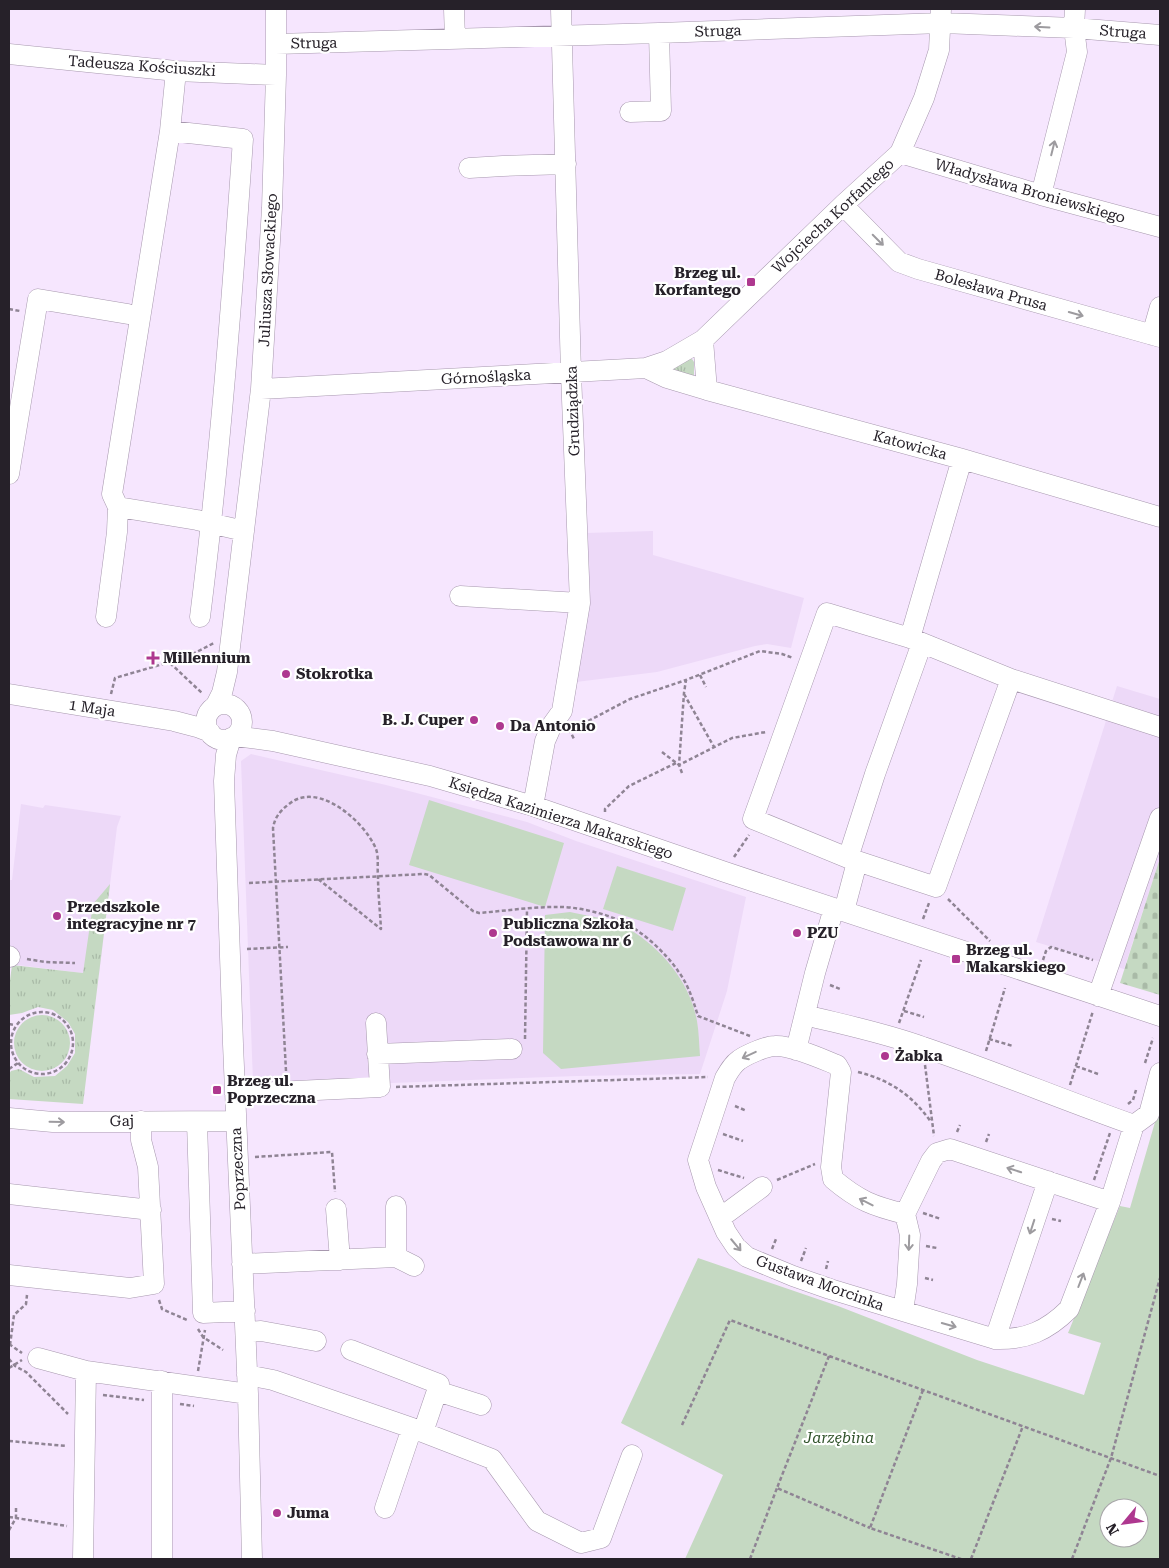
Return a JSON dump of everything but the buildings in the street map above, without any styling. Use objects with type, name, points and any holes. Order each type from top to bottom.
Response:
[{"type":"street","name":"Juliusza Słowackiego","points":[[222,721],[229,694],[227,672],[261,389],[272,208],[276,9]]},
{"type":"street","points":[[454,9],[454,40]]},
{"type":"street","name":"Grudziądzka","points":[[533,806],[545,742],[552,725],[562,711],[580,604],[571,373],[561,9]]},
{"type":"street","name":"Struga","points":[[276,44],[659,33],[942,16],[1075,19],[1160,35]]},
{"type":"street","name":"Wojciecha Korfantego","points":[[646,368],[667,361],[703,340],[843,205],[900,154],[924,98],[939,50],[942,16]]},
{"type":"street","points":[[1041,195],[1077,52],[1075,19]]},
{"type":"street","points":[[630,112],[661,112],[659,33]]},
{"type":"street","name":"Tadeusza Kościuszki","points":[[9,54],[176,71],[276,75]]},
{"type":"street","points":[[106,617],[117,532],[118,508],[112,494],[170,131],[176,71]]},
{"type":"street","points":[[170,131],[243,139],[230,327],[212,524],[200,617]]},
{"type":"street","name":"Władysława Broniewskiego","points":[[900,154],[1160,227]]},
{"type":"street","points":[[469,168],[566,164]]},
{"type":"street","name":"Bolesława Prusa","points":[[843,205],[899,262],[918,270],[1156,336]]},
{"type":"street","points":[[9,474],[38,299],[128,314]]},
{"type":"street","points":[[1156,336],[1160,308]]},
{"type":"street","points":[[703,340],[707,390]]},
{"type":"street","name":"Górnośląska","points":[[261,389],[646,368],[667,378],[707,390]]},
{"type":"street","name":"Katowicka","points":[[707,390],[962,459],[1160,517]]},
{"type":"street","points":[[796,1050],[815,973],[839,910],[875,774],[916,640],[962,459]]},
{"type":"street","points":[[118,508],[197,520],[244,531]]},
{"type":"street","points":[[460,596],[580,604]]},
{"type":"street","points":[[1011,679],[936,887],[852,860],[753,819],[827,613],[916,640],[1011,679],[1160,727]]},
{"type":"street","name":"1 Maja","points":[[9,694],[197,726],[222,721]]},
{"type":"street","name":"Księdza Kazimierza Makarskiego","points":[[222,721],[273,741],[430,776],[533,806],[916,936],[1160,1016]]},
{"type":"street","name":"Poprzeczna","points":[[222,721],[236,1121],[248,1385],[252,1559]]},
{"type":"street","points":[[1098,996],[1160,818]]},
{"type":"street","points":[[805,1015],[923,1046],[1134,1125]]},
{"type":"street","points":[[235,1094],[380,1087],[376,1022]]},
{"type":"street","name":"Gustawa Morcinka","points":[[840,1072],[838,1065],[796,1050],[775,1046],[740,1059],[732,1066],[725,1078],[698,1160],[706,1187],[736,1247],[747,1256],[793,1276],[995,1339],[1010,1339],[1045,1329],[1069,1309],[1110,1202],[1134,1125],[1149,1114],[1160,1073]]},
{"type":"street","points":[[377,1054],[512,1049]]},
{"type":"street","points":[[840,1072],[832,1171],[850,1194],[874,1206],[905,1214],[931,1161],[937,1153],[950,1149],[1110,1202]]},
{"type":"street","name":"Gaj","points":[[9,1118],[53,1122],[236,1121]]},
{"type":"street","points":[[9,1275],[130,1288],[154,1284],[148,1167],[140,1140],[141,1121]]},
{"type":"street","points":[[197,1122],[197,1320],[244,1311]]},
{"type":"street","points":[[995,1339],[1048,1181]]},
{"type":"street","points":[[720,1218],[764,1186]]},
{"type":"street","points":[[9,1194],[150,1210]]},
{"type":"street","points":[[396,1206],[396,1257]]},
{"type":"street","points":[[336,1209],[340,1260]]},
{"type":"street","name":"Gustawa Morcinka","points":[[903,1311],[910,1236],[905,1214]]},
{"type":"street","points":[[242,1264],[396,1257],[414,1266]]},
{"type":"street","points":[[246,1332],[261,1331],[316,1341]]},
{"type":"street","points":[[351,1350],[439,1384],[385,1508]]},
{"type":"street","points":[[30,1356],[86,1371],[162,1381],[248,1385],[273,1380],[418,1430],[492,1459],[538,1521],[581,1542],[601,1538],[632,1455]]},
{"type":"street","points":[[83,1559],[86,1371]]},
{"type":"street","points":[[162,1381],[162,1559]]},
{"type":"street","points":[[437,1391],[481,1405]]},
{"type":"path","points":[[111,695],[115,678],[170,663],[215,642]]},
{"type":"path","points":[[570,730],[630,700],[760,651],[782,654],[809,663]]},
{"type":"path","points":[[170,663],[222,721]]},
{"type":"path","points":[[700,675],[706,687]]},
{"type":"path","points":[[682,773],[678,764],[686,680]]},
{"type":"path","points":[[684,693],[714,747]]},
{"type":"path","points":[[604,813],[605,809],[629,786],[738,736],[767,732],[781,740]]},
{"type":"path","points":[[662,752],[678,764]]},
{"type":"path","points":[[286,1071],[273,828],[280,811],[295,799],[306,796],[328,800],[341,809],[370,836],[377,851],[381,929],[318,879]]},
{"type":"path","points":[[733,858],[759,821]]},
{"type":"path","points":[[249,883],[429,875],[474,911],[556,906],[590,911],[622,921],[663,952],[679,971],[691,994],[698,1016],[775,1046]]},
{"type":"path","points":[[916,936],[936,887],[995,946]]},
{"type":"path","points":[[512,1049],[518,1047],[526,1039],[528,909]]},
{"type":"path","points":[[246,949],[288,947]]},
{"type":"path","points":[[1042,961],[1046,951],[1051,947],[1109,965]]},
{"type":"path","points":[[10,956],[45,962],[75,963]]},
{"type":"path","points":[[894,1037],[921,960]]},
{"type":"path","points":[[981,1068],[1005,988]]},
{"type":"path","points":[[40,1011],[58,1016],[66,1024],[73,1040],[71,1054],[63,1066],[54,1071],[40,1074],[24,1068],[18,1063],[10,1044],[15,1025],[31,1013],[40,1011]]},
{"type":"path","points":[[904,1011],[924,1017]]},
{"type":"path","points":[[1065,1100],[1092,1017]]},
{"type":"path","points":[[9,1024],[15,1025]]},
{"type":"path","points":[[989,1039],[1013,1046]]},
{"type":"path","points":[[923,1046],[931,1122],[937,1153]]},
{"type":"path","points":[[9,1069],[18,1063]]},
{"type":"path","points":[[1076,1066],[1098,1074]]},
{"type":"path","points":[[840,1072],[849,1069],[872,1075],[891,1083],[922,1109],[931,1122]]},
{"type":"path","points":[[380,1087],[725,1078]]},
{"type":"path","points":[[733,1106],[747,1111]]},
{"type":"path","points":[[716,1132],[743,1141]]},
{"type":"path","points":[[254,1157],[332,1152],[336,1209]]},
{"type":"path","points":[[709,1168],[764,1186],[813,1164],[832,1171]]},
{"type":"path","points":[[9,1368],[30,1356],[9,1344],[14,1315],[26,1304],[29,1277]]},
{"type":"path","points":[[1072,1559],[1112,1458],[1160,1278]]},
{"type":"path","points":[[154,1284],[162,1309],[187,1320],[206,1322],[198,1375]]},
{"type":"path","points":[[197,1320],[203,1337],[223,1350]]},
{"type":"path","points":[[682,1425],[730,1320],[1160,1476]]},
{"type":"path","points":[[750,1559],[829,1356]]},
{"type":"path","points":[[9,1360],[26,1372],[85,1440]]},
{"type":"path","points":[[870,1528],[923,1390]]},
{"type":"path","points":[[971,1559],[1023,1426]]},
{"type":"path","points":[[9,1441],[85,1440]]},
{"type":"path","points":[[777,1488],[870,1528],[961,1559]]},
{"type":"path","points":[[9,1530],[16,1518],[16,1507]]},
{"type":"path","points":[[9,1517],[84,1529]]},
{"type":"shaded area","points":[[653,531],[653,555],[804,598],[791,648],[767,644],[657,672],[576,682],[586,533]]},
{"type":"shaded area","points":[[1117,686],[1160,699],[1160,858],[1124,969],[1036,942]]},
{"type":"shaded area","name":"Publiczna Szkoła Podstawowa nr 6","points":[[251,754],[386,785],[527,822],[576,841],[746,897],[727,991],[700,1074],[577,1076],[260,1088],[253,1082],[241,761]]},
{"type":"shaded area","name":"Przedszkole integracyjne nr 7","points":[[21,804],[43,808],[45,805],[121,816],[117,827],[99,975],[9,964],[9,880],[12,880]]},
{"type":"green space","points":[[690,358],[694,362],[694,378],[668,368]]},
{"type":"green space","points":[[429,800],[564,843],[545,907],[409,865]]},
{"type":"green space","points":[[1160,858],[1160,995],[1120,983]]},
{"type":"green space","points":[[617,866],[686,888],[673,931],[603,909]]},
{"type":"green space","points":[[110,884],[83,1104],[9,1099],[9,1074],[11,1071],[19,1069],[34,1077],[55,1076],[67,1066],[75,1053],[75,1034],[68,1022],[53,1010],[38,1007],[22,1013],[9,1015],[9,988],[12,965],[83,973],[93,904]]},
{"type":"green space","points":[[570,912],[600,918],[629,929],[653,946],[673,968],[688,993],[693,1007],[698,1025],[700,1056],[561,1069],[543,1053],[545,915]]},
{"type":"green space","points":[[36,1015],[48,1015],[62,1023],[70,1037],[68,1054],[62,1063],[48,1071],[36,1071],[26,1066],[19,1059],[14,1049],[14,1037],[19,1027],[26,1020]]},
{"type":"green space","name":"Jarzębina","points":[[1160,1105],[1160,1559],[685,1559],[723,1475],[621,1423],[698,1258],[838,1306],[977,1360],[1084,1395],[1101,1343],[1068,1333],[1120,1206],[1130,1208]]},
{"type":"place","name":"Brzeg ul. Korfantego","points":[[751,282]]},
{"type":"place","name":"Millennium","points":[[153,658]]},
{"type":"place","name":"Stokrotka","points":[[286,674]]},
{"type":"place","name":"B. J. Cuper","points":[[474,720]]},
{"type":"place","name":"Da Antonio","points":[[500,726]]},
{"type":"place","name":"Przedszkole integracyjne nr 7","points":[[57,916]]},
{"type":"place","name":"Publiczna Szkoła Podstawowa nr 6","points":[[493,933]]},
{"type":"place","name":"PZU","points":[[797,933]]},
{"type":"place","name":"Brzeg ul. Makarskiego","points":[[956,959]]},
{"type":"place","name":"Żabka","points":[[885,1056]]},
{"type":"place","name":"Brzeg ul. Poprzeczna","points":[[217,1090]]},
{"type":"place","name":"Juma","points":[[277,1513]]}]
